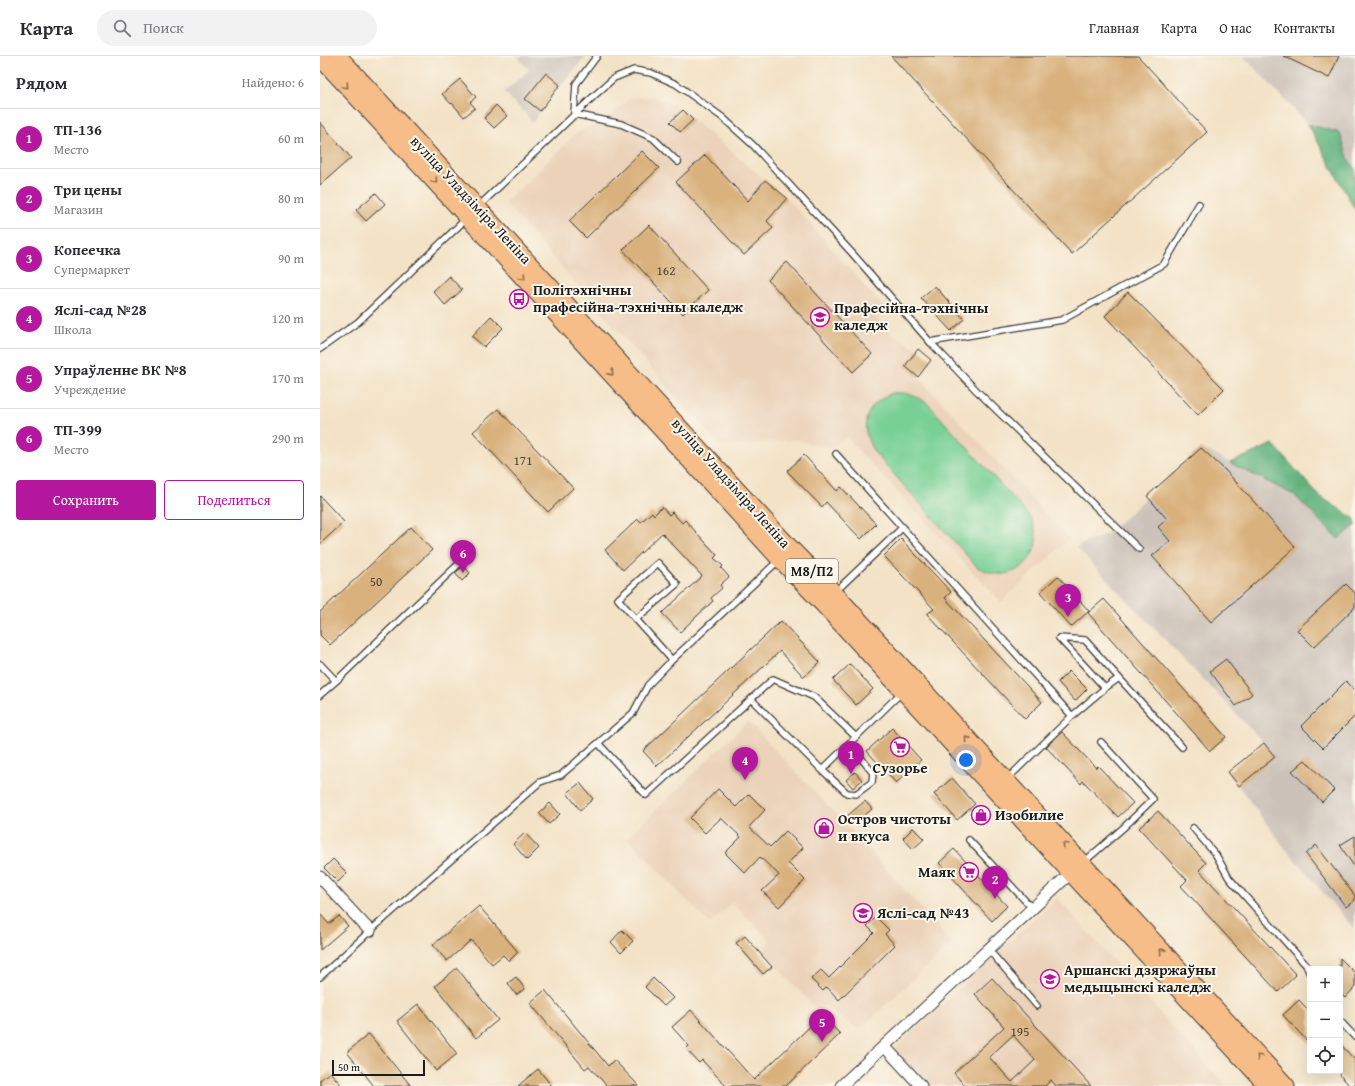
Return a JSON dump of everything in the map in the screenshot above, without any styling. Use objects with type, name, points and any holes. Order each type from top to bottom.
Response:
[{"type":"main road","name":"вуліца Уладзіміра Леніна","points":[[338,56],[473,212],[786,554],[1005,780],[1077,868],[1268,1086]]},
{"type":"main road","name":"вуліца Уладзіміра Леніна","points":[[320,57],[473,212]]},
{"type":"main road","name":"вуліца Уладзіміра Леніна","points":[[829,598],[904,691],[1077,868],[1286,1086]]},
{"type":"street","points":[[841,1086],[1077,868]]},
{"type":"street","points":[[320,877],[370,931]]},
{"type":"street","points":[[884,1046],[921,1086]]},
{"type":"lane","points":[[574,114],[576,84],[597,56]]},
{"type":"lane","points":[[320,349],[358,322],[574,114],[614,78],[634,70],[651,73],[676,84],[722,117],[753,145],[852,253],[930,342],[977,391],[1139,549]]},
{"type":"lane","points":[[574,114],[621,124],[653,138],[678,162]]},
{"type":"lane","points":[[930,342],[1062,320],[1164,264],[1199,204]]},
{"type":"lane","points":[[836,454],[1072,716]]},
{"type":"lane","points":[[829,598],[903,527]]},
{"type":"lane","points":[[320,978],[370,931],[540,782],[560,775],[633,713],[648,685],[672,660],[786,554]]},
{"type":"lane","points":[[320,695],[465,558]]},
{"type":"lane","points":[[636,619],[677,584],[658,563],[618,599],[672,660]]},
{"type":"lane","points":[[1105,688],[1059,638],[1085,640],[1182,747]]},
{"type":"lane","points":[[320,664],[336,681]]},
{"type":"lane","points":[[1005,780],[1072,716],[1119,678]]},
{"type":"lane","points":[[598,743],[646,795],[773,679],[814,697],[856,737]]},
{"type":"lane","points":[[822,770],[904,691]]},
{"type":"lane","points":[[752,699],[822,770],[847,793],[856,794],[872,782],[873,773],[849,743]]},
{"type":"lane","points":[[1077,868],[1153,799],[1101,742]]},
{"type":"lane","points":[[1193,828],[1216,855],[1230,878],[1307,967]]},
{"type":"lane","points":[[969,840],[1032,908]]},
{"type":"lane","points":[[988,949],[1037,1006]]},
{"type":"lane","points":[[1343,1024],[1355,1037]]},
{"type":"shaded area","points":[[517,56],[586,56],[540,111],[533,122],[504,92],[529,70]]},
{"type":"shaded area","points":[[1243,56],[1355,56],[1355,168],[1349,161],[1340,133],[1308,124]]},
{"type":"shaded area","points":[[652,96],[683,110],[787,198],[886,310],[877,318],[893,335],[918,349],[931,360],[918,377],[1069,539],[1001,602],[846,437],[831,448],[796,440],[720,446],[505,203],[577,133],[614,114],[629,98]]},
{"type":"shaded area","points":[[1201,448],[1294,495],[1338,539],[1355,526],[1355,930],[1280,842],[1228,772],[1264,743],[1076,547],[1107,534]]},
{"type":"shaded area","points":[[748,721],[869,850],[952,943],[859,1030],[824,1006],[818,1011],[761,950],[770,941],[732,903],[710,924],[627,838]]},
{"type":"shaded area","name":"Аршанскі дзяржаўны медыцынскі каледж","points":[[1057,898],[1226,1086],[910,1086],[884,1059]]},
{"type":"green space","points":[[1308,124],[1340,133],[1349,161],[1355,168],[1355,210]]},
{"type":"green space","points":[[892,393],[911,395],[927,403],[1031,518],[1036,533],[1035,546],[1033,553],[1024,565],[1012,572],[1004,574],[991,573],[977,567],[875,453],[867,434],[867,418],[875,404]]},
{"type":"green space","points":[[1273,444],[1318,495],[1355,519],[1355,526],[1338,539],[1294,495],[1230,463]]},
{"type":"building","points":[[891,56],[1138,56],[1207,132],[1072,254]]},
{"type":"building","points":[[1283,56],[1339,56],[1329,78]]},
{"type":"building","points":[[546,73],[560,85],[540,111],[525,99]]},
{"type":"building","points":[[460,79],[476,97],[470,102],[475,108],[464,117],[442,94]]},
{"type":"building","points":[[496,105],[507,116],[494,128],[484,118]]},
{"type":"building","points":[[683,110],[693,120],[680,132],[670,122]]},
{"type":"building","points":[[320,122],[351,158],[320,185]]},
{"type":"building","points":[[642,151],[659,168],[586,238],[569,221]]},
{"type":"building","points":[[705,155],[748,201],[765,180],[787,198],[767,221],[773,228],[744,255],[676,182]]},
{"type":"building","points":[[376,193],[385,204],[366,221],[356,210]]},
{"type":"building","points":[[649,225],[708,290],[683,314],[623,250]]},
{"type":"building","name":"Прафесійна-тэхнічны каледж","points":[[787,262],[872,354],[853,372],[768,280]]},
{"type":"building","points":[[449,276],[462,290],[445,305],[433,291]]},
{"type":"building","points":[[935,286],[964,319],[951,331],[921,298]]},
{"type":"building","points":[[1128,292],[1224,389],[1198,415],[1105,316]]},
{"type":"building","points":[[491,316],[503,328],[484,347],[472,336]]},
{"type":"building","points":[[918,349],[931,360],[918,377],[905,366]]},
{"type":"building","points":[[498,409],[573,488],[548,512],[473,432]]},
{"type":"building","points":[[1201,448],[1225,470],[1295,547],[1211,622],[1152,556],[1170,541],[1158,527],[1167,519],[1147,496]]},
{"type":"building","points":[[804,455],[837,491],[841,487],[876,524],[861,539],[826,502],[822,507],[787,471]]},
{"type":"building","points":[[320,496],[344,522],[320,544]]},
{"type":"building","points":[[662,507],[669,515],[672,512],[682,523],[685,520],[717,555],[714,558],[723,566],[721,568],[729,577],[720,585],[722,588],[711,598],[713,601],[680,632],[662,613],[702,576],[662,533],[623,570],[605,550],[638,519],[641,522],[652,512],[654,515]]},
{"type":"building","points":[[411,527],[432,550],[330,645],[320,635],[320,612]]},
{"type":"building","points":[[901,539],[951,592],[945,598],[1042,702],[1025,719],[927,614],[934,609],[884,556]]},
{"type":"building","points":[[464,566],[470,573],[462,581],[455,573]]},
{"type":"building","points":[[1058,576],[1089,611],[1071,627],[1040,592]]},
{"type":"building","points":[[1346,584],[1355,593],[1355,607],[1314,647],[1297,630]]},
{"type":"building","points":[[1104,599],[1226,737],[1210,751],[1088,613]]},
{"type":"building","points":[[781,621],[820,662],[804,677],[780,651],[657,766],[643,751]]},
{"type":"building","points":[[1226,659],[1252,694],[1236,706],[1210,671]]},
{"type":"building","points":[[850,664],[873,689],[856,705],[833,680]]},
{"type":"building","points":[[1069,671],[1087,689],[1075,701],[1058,682]]},
{"type":"building","points":[[1346,681],[1355,690],[1355,716],[1323,748],[1301,726]]},
{"type":"building","points":[[892,728],[921,760],[896,783],[867,751]]},
{"type":"building","points":[[1062,732],[1096,768],[1098,766],[1133,803],[1118,817],[1083,781],[1081,784],[1046,747]]},
{"type":"building","points":[[1264,743],[1275,757],[1239,786],[1228,772]]},
{"type":"building","points":[[1305,760],[1334,790],[1322,802],[1292,771]]},
{"type":"building","points":[[855,772],[862,780],[853,788],[846,780]]},
{"type":"building","points":[[952,778],[975,804],[957,820],[934,794]]},
{"type":"building","points":[[580,783],[593,799],[580,810],[567,793]]},
{"type":"building","points":[[718,789],[736,807],[749,794],[765,810],[749,827],[770,847],[786,831],[803,848],[788,863],[805,880],[779,907],[762,891],[779,875],[760,857],[745,873],[725,853],[741,837],[721,818],[705,833],[690,818]]},
{"type":"building","points":[[865,801],[872,809],[854,824],[847,816]]},
{"type":"building","points":[[550,803],[560,814],[549,824],[539,813]]},
{"type":"building","points":[[1158,811],[1206,863],[1199,870],[1296,975],[1278,992],[1181,886],[1187,880],[1139,828]]},
{"type":"building","points":[[824,823],[833,832],[825,839],[817,830]]},
{"type":"building","points":[[913,828],[924,839],[913,849],[903,838]]},
{"type":"building","points":[[525,833],[539,848],[527,860],[513,844]]},
{"type":"building","points":[[1355,836],[1355,868],[1340,845]]},
{"type":"building","points":[[1316,845],[1355,896],[1355,900],[1346,907],[1306,854]]},
{"type":"building","points":[[954,849],[1007,906],[992,921],[939,863]]},
{"type":"building","points":[[333,859],[347,873],[338,882],[324,868]]},
{"type":"building","points":[[479,906],[518,952],[509,961],[503,955],[492,964],[471,940],[447,961],[433,945]]},
{"type":"building","points":[[320,914],[329,924],[339,916],[348,926],[320,950]]},
{"type":"building","points":[[876,917],[889,930],[885,934],[895,945],[839,1000],[827,987],[823,991],[811,979],[821,970],[829,978],[874,933],[867,926]]},
{"type":"building","points":[[622,930],[633,941],[621,953],[611,942]]},
{"type":"building","points":[[745,936],[772,967],[763,974],[736,943]]},
{"type":"building","points":[[1340,958],[1355,973],[1355,987],[1345,998],[1343,996],[1343,966],[1340,966]]},
{"type":"building","points":[[457,968],[498,1020],[476,1038],[435,986]]},
{"type":"building","points":[[516,977],[525,989],[516,995],[508,983]]},
{"type":"building","points":[[653,978],[673,998],[664,1006],[645,987]]},
{"type":"building","points":[[992,978],[1091,1086],[1056,1086],[1051,1080],[1045,1086],[965,1086],[954,1073],[1004,1027],[975,994]],"holes":[[[1013,1035],[1035,1060],[1012,1082],[989,1057]]]},
{"type":"building","points":[[545,990],[608,1066],[614,1060],[639,1086],[607,1086],[589,1066],[585,1069],[530,1003]]},
{"type":"building","points":[[1299,1000],[1307,1009],[1307,1041],[1283,1015]]},
{"type":"building","points":[[418,1004],[457,1054],[436,1071],[397,1021]]},
{"type":"building","points":[[691,1010],[754,1080],[822,1015],[840,1034],[786,1086],[726,1086],[702,1060],[699,1063],[686,1049],[689,1046],[672,1027]]},
{"type":"building","points":[[369,1034],[411,1086],[374,1086],[347,1052]]},
{"type":"building","points":[[1343,1047],[1355,1060],[1355,1086],[1350,1086],[1340,1075],[1343,1074]]},
{"type":"building","points":[[538,1069],[552,1086],[518,1086]]},
{"type":"building","points":[[330,1072],[342,1086],[320,1086],[320,1080]]},
{"type":"place","name":"Політэхнічны прафесійна-тэхнічны каледж","points":[[519,299]]},
{"type":"place","name":"Прафесійна-тэхнічны каледж","points":[[820,317]]},
{"type":"place","name":"ТП-399","points":[[463,573]]},
{"type":"place","name":"Копеечка","points":[[1068,617]]},
{"type":"place","name":"Сузорье","points":[[900,747]]},
{"type":"place","name":"ТП-136","points":[[851,774]]},
{"type":"place","name":"Яслі-сад №28","points":[[745,780]]},
{"type":"place","name":"Изобилие","points":[[981,815]]},
{"type":"place","name":"Остров чистоты и вкуса","points":[[824,828]]},
{"type":"place","name":"Маяк","points":[[969,872]]},
{"type":"place","name":"Три цены","points":[[995,899]]},
{"type":"place","name":"Яслі-сад №43","points":[[863,913]]},
{"type":"place","name":"Аршанскі дзяржаўны медыцынскі каледж","points":[[1050,979]]},
{"type":"place","name":"Упраўленне ВК №8","points":[[822,1042]]}]
